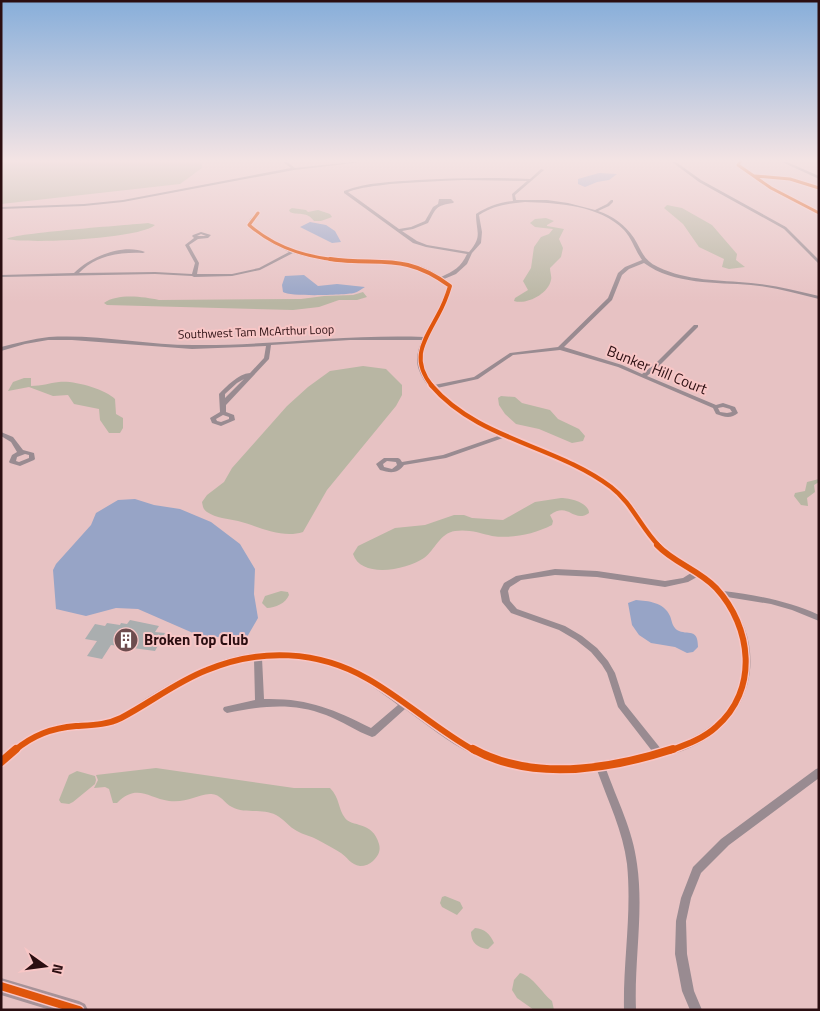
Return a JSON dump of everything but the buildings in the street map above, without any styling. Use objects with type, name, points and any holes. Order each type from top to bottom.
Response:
[{"type":"main road","points":[[1,986],[79,1010]]},
{"type":"street","points":[[369,209],[397,230],[426,246],[470,253]]},
{"type":"street","points":[[397,230],[422,225],[427,222],[433,209]]},
{"type":"street","points":[[441,279],[454,273],[465,263],[470,253],[479,243],[480,232],[477,215],[484,209]]},
{"type":"street","points":[[586,209],[595,211],[615,220],[622,226],[635,244],[644,261],[665,272],[694,280],[764,286],[819,298]]},
{"type":"street","points":[[595,211],[599,209]]},
{"type":"street","points":[[751,209],[785,228],[819,263]]},
{"type":"street","points":[[1,762],[34,735],[58,728],[99,725],[118,720],[195,674],[230,661],[258,656],[308,657],[343,665],[358,672],[457,742],[500,761],[523,766],[562,770],[600,766],[659,754],[696,740],[714,728],[736,705],[745,682],[748,659],[746,637],[735,610],[713,584],[664,552],[632,506],[614,489],[541,449],[503,436],[459,411],[432,387],[423,374],[420,364],[423,338],[438,317],[450,286],[417,265],[376,260],[319,259],[292,252],[256,232],[249,225],[258,213]]},
{"type":"street","points":[[194,276],[197,263],[187,245],[197,238]]},
{"type":"street","points":[[75,275],[87,263],[103,256],[128,251],[143,252]]},
{"type":"street","points":[[1,276],[156,273],[194,276],[225,275],[260,269],[292,252]]},
{"type":"street","points":[[432,387],[476,378],[512,354],[560,348],[610,299],[620,274],[627,268],[644,261]]},
{"type":"street","points":[[643,376],[657,365],[696,326]]},
{"type":"street","name":"Southwest Tam McArthur Loop","points":[[1,349],[42,338],[64,337],[193,347],[349,338],[423,338]]},
{"type":"street","points":[[223,413],[222,405],[267,358],[270,344]]},
{"type":"street","name":"Bunker Hill Court","points":[[560,348],[620,366],[715,407]]},
{"type":"street","points":[[1,434],[15,441],[21,453]]},
{"type":"street","points":[[401,464],[444,457],[503,436]]},
{"type":"street","points":[[659,754],[621,705],[610,673],[605,663],[594,650],[562,628],[514,611],[506,602],[504,591],[507,585],[519,578],[556,572],[597,574],[665,584],[685,580],[696,574]]},
{"type":"street","points":[[722,594],[775,601],[819,618]]},
{"type":"street","points":[[258,656],[260,703]]},
{"type":"street","points":[[226,709],[260,703],[305,703],[330,711],[372,733],[405,704]]},
{"type":"street","points":[[600,766],[632,862],[635,919],[629,1007]]},
{"type":"street","points":[[696,1010],[688,991],[681,954],[681,921],[686,898],[698,870],[725,842],[819,772]]},
{"type":"shaded area","points":[[300,209],[308,212],[318,210],[330,214],[332,217],[321,221],[314,221],[309,216],[290,212],[289,210]]},
{"type":"shaded area","points":[[665,209],[684,209],[712,225],[737,254],[736,260],[745,267],[729,269],[722,267],[724,259],[699,247],[683,224]]},
{"type":"shaded area","points":[[546,218],[554,221],[547,226],[564,229],[559,239],[563,248],[561,257],[550,268],[551,280],[546,290],[531,300],[514,301],[515,298],[528,290],[523,281],[531,268],[534,247],[541,237],[549,234],[553,229],[535,227],[530,223],[535,219]]},
{"type":"shaded area","points":[[148,223],[155,225],[145,230],[107,237],[38,241],[7,239],[50,232]]},
{"type":"shaded area","points":[[363,292],[367,297],[357,300],[339,300],[319,307],[293,310],[107,305],[104,303],[124,297],[159,300],[301,299],[353,295]]},
{"type":"shaded area","points":[[363,366],[386,369],[402,385],[402,395],[396,406],[327,490],[303,532],[295,534],[278,533],[218,517],[205,510],[202,502],[207,495],[224,482],[232,468],[287,406],[330,371]]},
{"type":"shaded area","points":[[24,378],[31,378],[31,386],[72,382],[110,395],[115,399],[116,414],[123,418],[123,428],[120,433],[109,433],[100,420],[99,409],[74,404],[68,395],[53,396],[29,387],[8,391],[13,382]]},
{"type":"shaded area","points":[[501,396],[515,397],[522,403],[550,410],[558,419],[579,429],[585,436],[583,441],[572,443],[539,429],[516,424],[505,414],[499,405],[498,398]]},
{"type":"shaded area","points":[[819,479],[819,482],[814,485],[815,492],[807,498],[808,506],[801,505],[794,496],[795,493],[805,491],[807,482]]},
{"type":"shaded area","points":[[561,498],[583,504],[589,513],[579,516],[562,510],[556,511],[550,515],[553,521],[552,525],[538,531],[515,536],[500,537],[465,531],[450,532],[424,558],[396,569],[385,570],[365,567],[358,562],[353,554],[358,546],[395,528],[425,525],[454,515],[503,520],[535,502]]},
{"type":"shaded area","points":[[281,591],[288,592],[289,595],[280,604],[267,608],[262,603],[265,596]]},
{"type":"shaded area","points":[[156,768],[294,788],[330,788],[336,796],[345,818],[352,823],[367,828],[376,837],[380,847],[379,853],[369,864],[357,865],[327,845],[302,834],[276,815],[237,809],[213,794],[186,800],[169,801],[137,793],[124,797],[117,803],[113,803],[109,789],[105,787],[94,788],[98,780],[96,775]]},
{"type":"shaded area","points":[[77,771],[95,776],[95,784],[73,802],[69,804],[61,803],[59,800],[69,775]]},
{"type":"shaded area","points":[[445,896],[460,902],[463,908],[457,915],[442,907],[440,903],[442,897]]},
{"type":"shaded area","points":[[475,928],[487,932],[491,937],[494,943],[488,949],[478,946],[474,942],[471,932]]},
{"type":"shaded area","points":[[520,973],[533,981],[552,1001],[554,1010],[534,1010],[517,998],[512,990],[514,980]]},
{"type":"water","points":[[310,222],[326,225],[335,231],[341,242],[332,243],[300,227]]},
{"type":"water","points":[[304,275],[318,286],[337,284],[365,287],[354,293],[340,294],[306,295],[283,292],[282,285],[285,276]]},
{"type":"water","points":[[135,499],[154,505],[180,509],[211,522],[240,544],[255,569],[254,594],[258,618],[247,637],[210,637],[193,633],[138,609],[116,608],[86,616],[56,609],[53,570],[56,564],[91,525],[96,513],[118,500]]},
{"type":"water","points":[[636,600],[655,603],[664,608],[677,630],[694,634],[698,641],[698,647],[693,652],[687,653],[675,647],[651,643],[639,635],[632,625],[628,603]]},
{"type":"cycle path","points":[[812,209],[819,213]]},
{"type":"cycle path","points":[[1,762],[26,741],[43,732],[63,727],[112,722],[179,683],[206,670],[234,660],[263,655],[295,655],[322,659],[347,668],[369,679],[433,725],[478,752],[498,760],[540,768],[561,769],[604,765],[653,755],[687,745],[716,727],[731,711],[741,692],[746,671],[746,649],[741,628],[731,607],[716,588],[664,552],[650,536],[633,510],[611,487],[560,458],[493,431],[457,409],[428,381],[420,364],[421,350],[450,286],[434,274],[419,267],[403,263],[318,258],[290,250],[272,242],[249,225],[258,213]]},
{"type":"cycle path","points":[[1,986],[79,1010]]},
{"type":"place","name":"Broken Top Club","points":[[126,640]]}]
